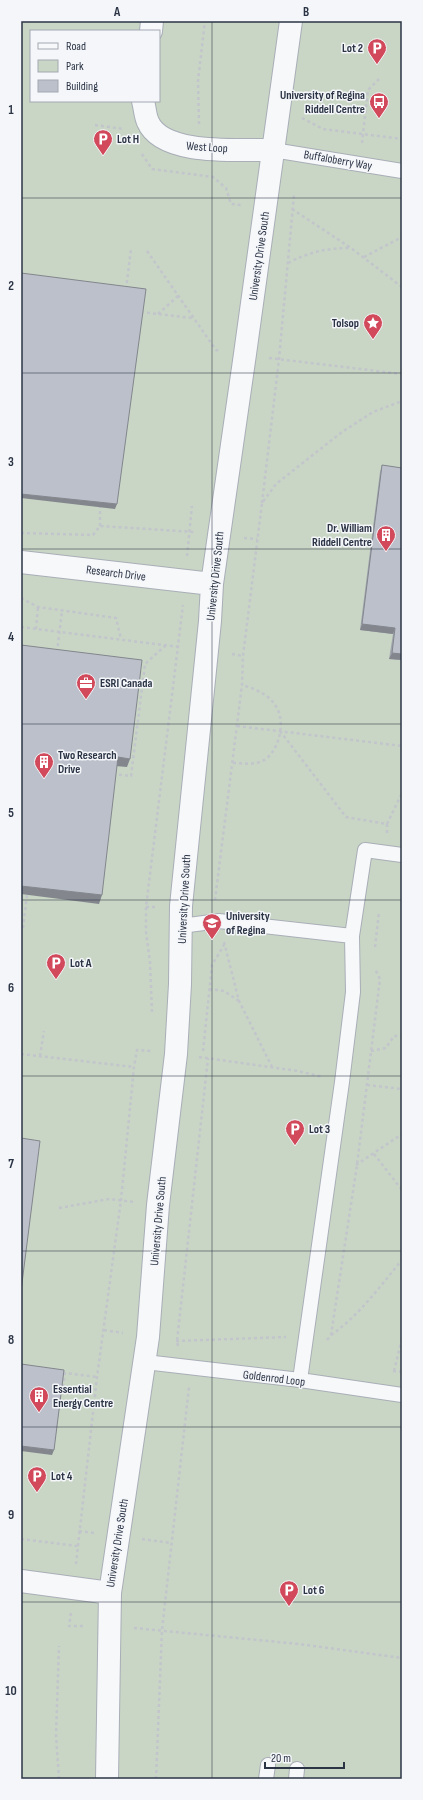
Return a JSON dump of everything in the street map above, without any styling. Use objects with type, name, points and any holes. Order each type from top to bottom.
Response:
[{"type":"street","name":"University Drive South","points":[[107,1779],[110,1593],[148,1336],[158,1205],[176,1054],[181,906],[210,622],[212,584],[246,354],[291,21]]},
{"type":"street","name":"West Loop","points":[[143,102],[148,123],[161,138],[177,145],[196,148],[273,150]]},
{"type":"street","name":"Research Drive","points":[[21,562],[212,584]]},
{"type":"street","points":[[21,1581],[110,1593]]},
{"type":"lane","name":"Buffaloberry Way","points":[[273,150],[296,152],[402,171]]},
{"type":"lane","points":[[300,1380],[342,1082],[353,992],[352,936],[365,850],[402,855]]},
{"type":"lane","points":[[181,926],[219,921],[352,936]]},
{"type":"lane","name":"Goldenrod Loop","points":[[145,1362],[300,1380],[396,1394]]},
{"type":"lane","points":[[266,1779],[268,1765]]},
{"type":"path","points":[[192,174],[199,129],[198,81],[205,21]]},
{"type":"path","points":[[359,164],[368,90],[379,79]]},
{"type":"path","points":[[272,1067],[254,1034],[239,1001],[215,903],[242,686],[243,656],[279,359],[293,209],[296,152],[301,117],[323,128],[402,139]]},
{"type":"path","points":[[293,209],[364,257],[402,287]]},
{"type":"path","points":[[364,257],[402,237]]},
{"type":"path","points":[[288,263],[317,251],[332,248],[351,248]]},
{"type":"path","points":[[126,291],[131,249]]},
{"type":"path","points":[[147,251],[192,318],[216,350],[246,354]]},
{"type":"path","points":[[158,314],[178,296]]},
{"type":"path","points":[[141,312],[192,318]]},
{"type":"path","points":[[279,359],[402,374]]},
{"type":"path","points":[[262,503],[276,484],[342,432],[373,412],[402,401]]},
{"type":"path","points":[[152,1015],[150,962],[146,932],[146,907],[179,647],[192,506]]},
{"type":"path","points":[[21,534],[93,535],[100,526],[100,507]]},
{"type":"path","points":[[100,526],[189,531],[257,540]]},
{"type":"path","points":[[21,598],[38,607],[116,618],[121,639]]},
{"type":"path","points":[[36,629],[38,607]]},
{"type":"path","points":[[56,658],[62,611]]},
{"type":"path","points":[[21,628],[121,639],[243,656]]},
{"type":"path","points":[[108,774],[131,776],[145,664],[166,645]]},
{"type":"path","points":[[233,762],[253,763],[269,757],[276,749],[280,731],[281,718],[278,709],[263,693],[242,686]]},
{"type":"path","points":[[237,726],[402,746]]},
{"type":"path","points":[[280,731],[346,818],[387,824]]},
{"type":"path","points":[[385,853],[387,824],[402,793]]},
{"type":"path","points":[[23,928],[27,895]]},
{"type":"path","points":[[374,950],[379,905]]},
{"type":"path","points":[[202,1057],[212,965],[224,944]]},
{"type":"path","points":[[331,1335],[357,1165],[380,980],[373,965]]},
{"type":"path","points":[[40,1056],[44,1031]]},
{"type":"path","points":[[371,1052],[386,1048],[394,1036],[402,1036]]},
{"type":"path","points":[[153,1044],[153,1051],[137,1050],[134,1068],[121,1200],[97,1377],[69,1626],[109,1626],[162,1630],[299,1644],[402,1658]]},
{"type":"path","points":[[21,1054],[134,1068]]},
{"type":"path","points":[[176,1054],[298,1071],[342,1082],[402,1089]]},
{"type":"path","points":[[156,1779],[162,1630],[189,1387],[177,1341],[208,1058]]},
{"type":"path","points":[[330,1161],[357,1165],[402,1134]]},
{"type":"path","points":[[374,1154],[402,1190]]},
{"type":"path","points":[[59,1208],[108,1199],[158,1205]]},
{"type":"path","points":[[327,1341],[331,1335],[345,1325],[361,1309],[402,1260]]},
{"type":"path","points":[[104,1330],[177,1341],[331,1335]]},
{"type":"path","points":[[396,1394],[394,1371],[402,1338]]},
{"type":"path","points":[[386,1370],[402,1372]]},
{"type":"path","points":[[63,1387],[65,1373],[97,1377]]},
{"type":"path","points":[[21,1538],[77,1546]]},
{"type":"path","points":[[59,1646],[56,1735],[59,1779]]},
{"type":"green space","name":"University of Regina","points":[[21,21],[402,21],[402,1779],[21,1779]]},
{"type":"building","points":[[21,273],[146,289],[117,504],[21,494]]},
{"type":"building","name":"Dr. William Riddell Centre","points":[[382,465],[402,468],[402,654],[392,653],[395,628],[362,624]]},
{"type":"building","name":"Two Research Drive","points":[[21,645],[142,660],[130,759],[118,757],[102,895],[21,886]]},
{"type":"building","points":[[21,1138],[40,1141],[21,1291]]},
{"type":"building","name":"Essential Energy Centre","points":[[21,1364],[64,1370],[54,1450],[21,1446]]},
{"type":"place","name":"Lot 2","points":[[377,65]]},
{"type":"place","name":"University of Regina Riddell Centre","points":[[379,119]]},
{"type":"place","name":"Lot H","points":[[103,156]]},
{"type":"place","name":"Tolsop","points":[[373,340]]},
{"type":"place","name":"Dr. William Riddell Centre","points":[[386,552]]},
{"type":"place","name":"ESRI Canada","points":[[86,700]]},
{"type":"place","name":"Two Research Drive","points":[[44,779]]},
{"type":"place","name":"University of Regina","points":[[212,940]]},
{"type":"place","name":"Lot A","points":[[56,980]]},
{"type":"place","name":"Lot 3","points":[[295,1146]]},
{"type":"place","name":"Essential Energy Centre","points":[[39,1413]]},
{"type":"place","name":"Lot 4","points":[[37,1493]]},
{"type":"place","name":"Lot 6","points":[[289,1607]]}]
